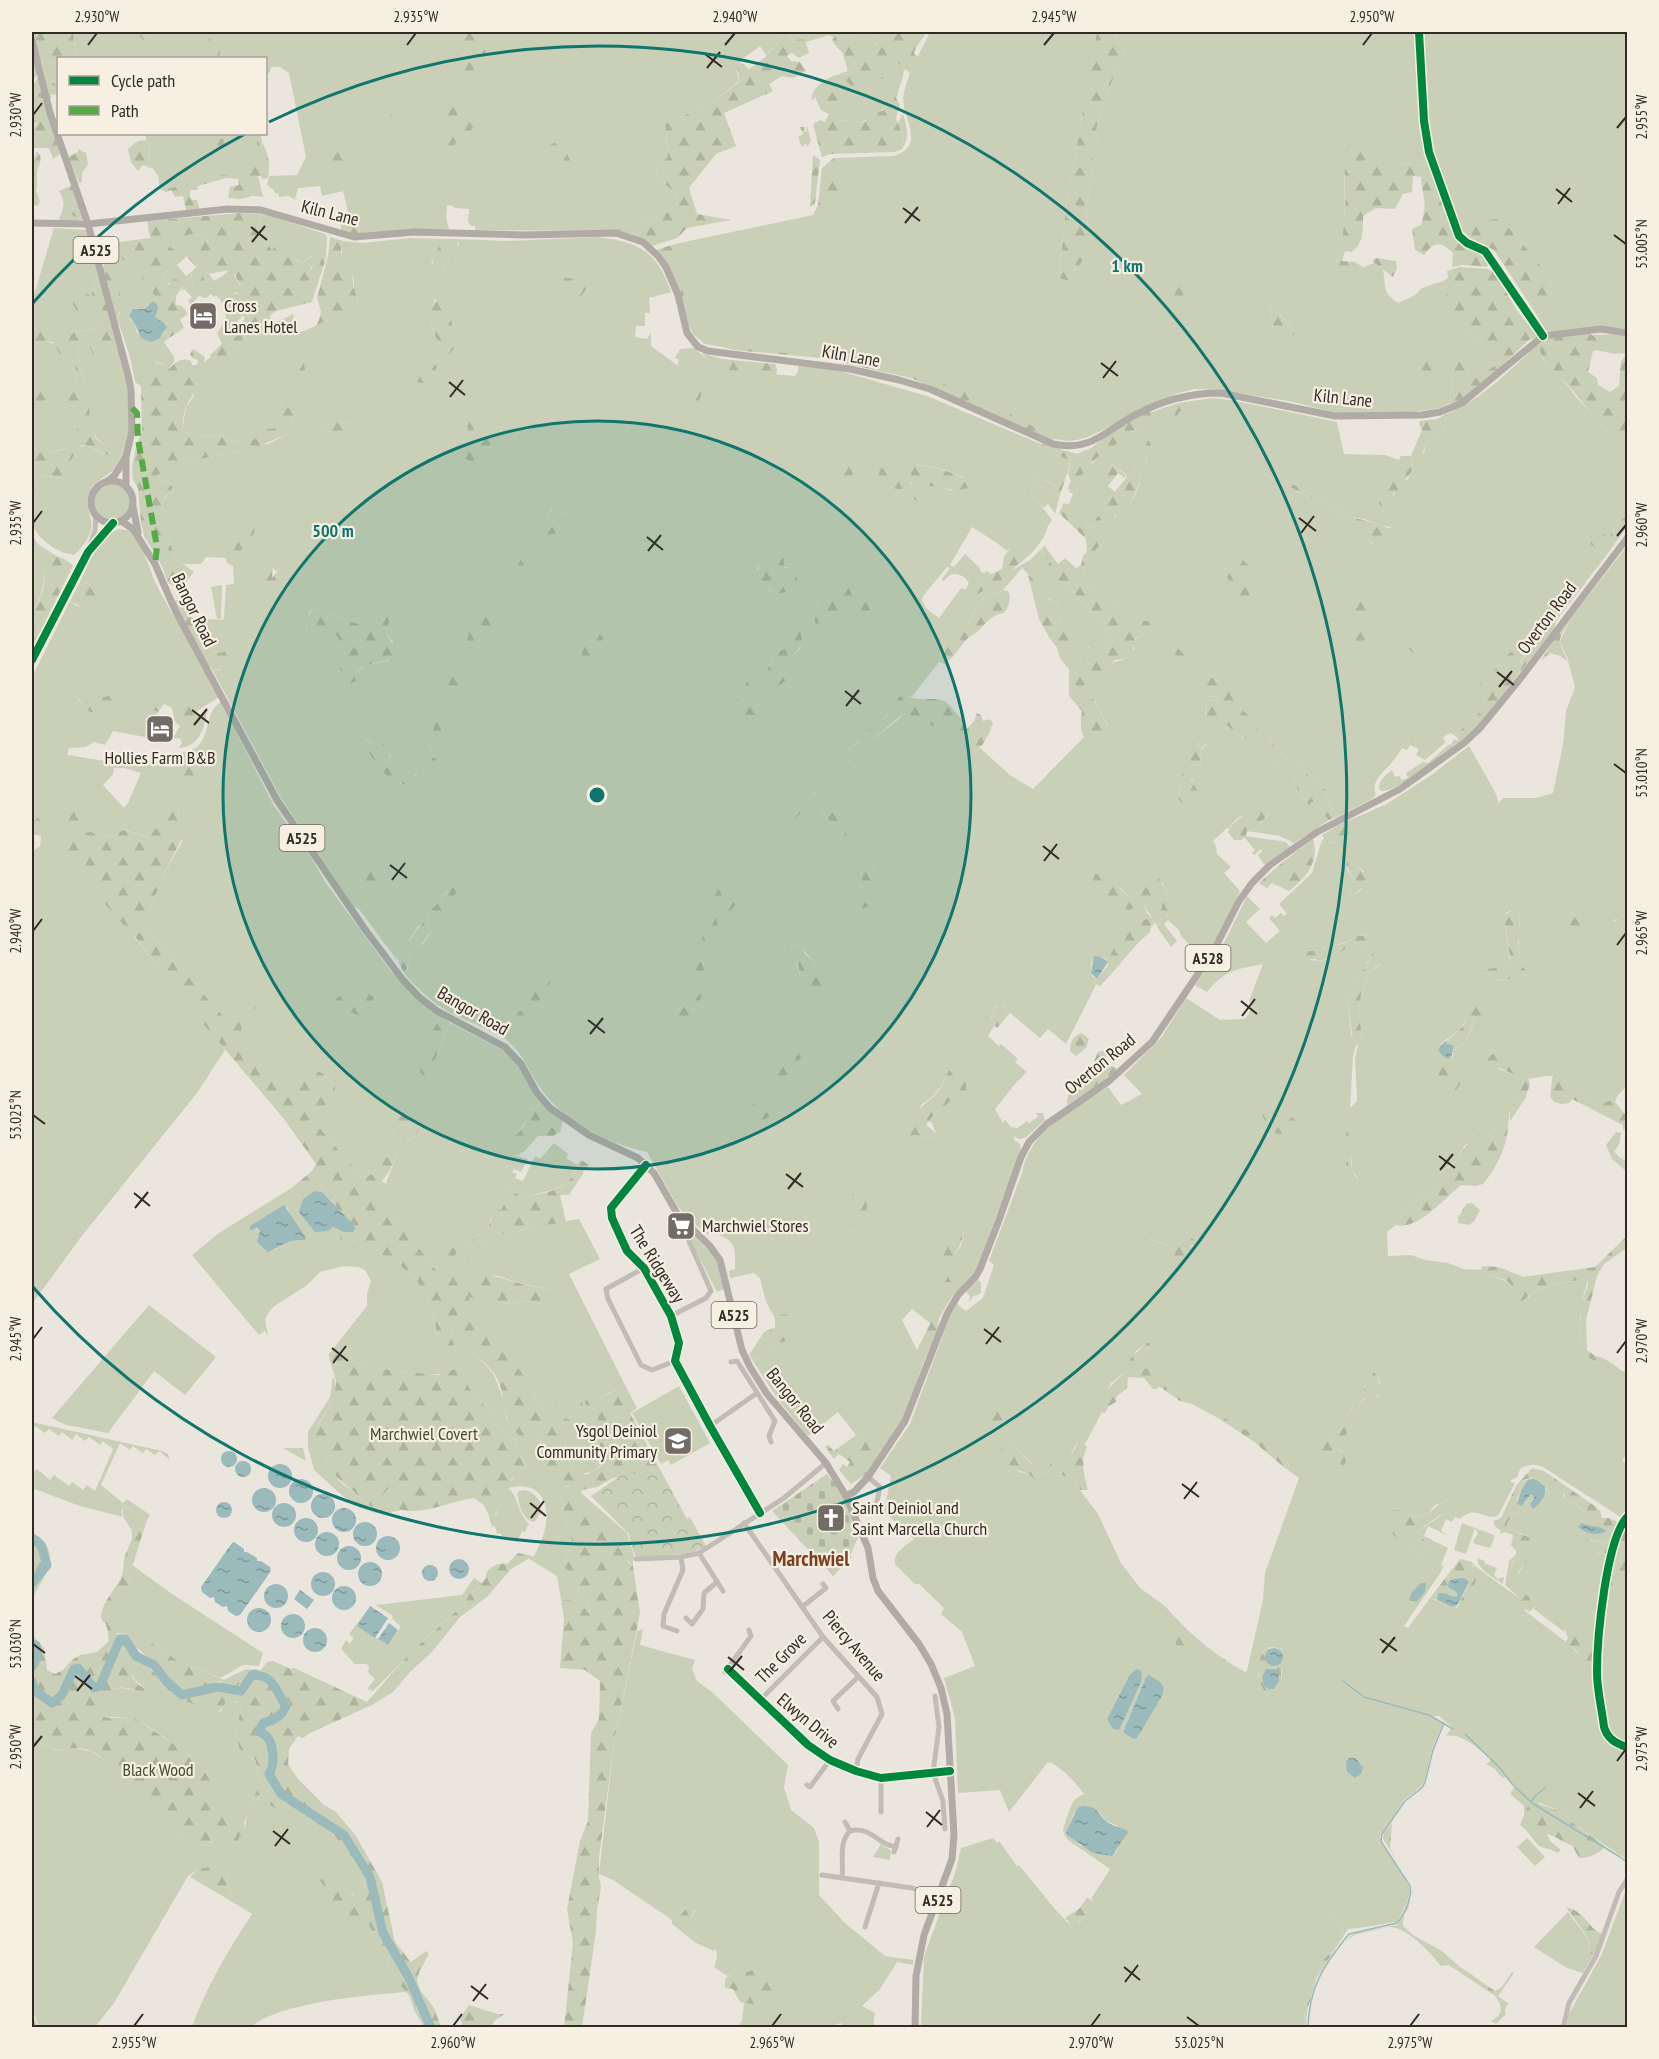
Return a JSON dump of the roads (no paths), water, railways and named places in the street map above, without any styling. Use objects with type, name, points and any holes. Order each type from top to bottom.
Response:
[{"type":"main road","name":"A525","points":[[32,40],[57,133]]},
{"type":"main road","name":"A525","points":[[58,135],[88,224],[128,375],[133,417],[126,486],[133,502]]},
{"type":"main road","name":"Kiln Lane","points":[[88,224],[228,208],[261,210],[354,237],[414,232],[524,235],[615,233],[643,242],[658,256],[666,267],[678,295],[687,333],[698,347],[708,351],[850,369],[898,380],[930,390],[1053,444],[1064,446],[1092,442],[1144,410],[1174,399],[1207,393],[1261,400],[1335,417],[1405,416],[1440,412],[1462,402],[1476,392],[1543,336]]},
{"type":"main road","points":[[32,223],[88,224]]},
{"type":"main road","points":[[1543,336],[1601,329],[1628,333]]},
{"type":"main road","points":[[128,452],[114,476],[94,491],[92,503],[96,515],[113,523],[121,521],[130,513],[133,502]]},
{"type":"main road","points":[[104,483],[115,481],[126,486]]},
{"type":"main road","name":"Bangor Road","points":[[133,502],[134,519],[140,538]]},
{"type":"main road","name":"Bangor Road","points":[[121,521],[133,529],[155,564],[175,610],[276,800],[343,899],[403,980],[437,1011],[498,1043],[512,1053],[537,1093],[550,1108],[589,1135],[628,1153],[654,1173],[678,1215],[710,1246],[720,1260],[742,1350],[750,1367],[767,1394],[826,1463],[846,1496]]},
{"type":"main road","name":"Overton Road","points":[[846,1496],[854,1492],[868,1477],[905,1421],[940,1328],[952,1304],[980,1269],[1021,1157],[1029,1142],[1047,1124],[1110,1081],[1152,1042],[1214,950],[1245,892],[1262,873],[1289,851],[1332,823],[1378,801],[1420,776],[1480,728],[1628,537]]},
{"type":"main road","name":"A525","points":[[846,1496],[868,1548],[873,1578],[878,1591],[919,1644],[941,1688],[947,1714],[954,1835],[952,1859],[924,1935],[916,1976],[915,2028]]},
{"type":"street","points":[[1419,32],[1424,121],[1429,152],[1459,236],[1467,243],[1485,251],[1543,336]]},
{"type":"street","points":[[32,660],[88,552],[95,530],[96,515]]},
{"type":"street","points":[[88,552],[113,523]]},
{"type":"street","name":"The Ridgeway","points":[[646,1165],[611,1208],[611,1212],[627,1251],[644,1268],[671,1316],[679,1343],[675,1361],[760,1513]]},
{"type":"street","points":[[671,1316],[706,1298],[711,1291],[685,1240],[685,1232]]},
{"type":"street","points":[[644,1268],[606,1289],[608,1299],[641,1365],[652,1370],[675,1361]]},
{"type":"street","points":[[735,1360],[775,1421],[769,1436],[771,1442]]},
{"type":"street","points":[[710,1426],[757,1393]]},
{"type":"street","points":[[636,1560],[681,1557],[699,1553],[784,1498],[826,1463]]},
{"type":"street","points":[[868,1477],[882,1486],[876,1506]]},
{"type":"street","points":[[1628,1516],[1621,1522],[1604,1593],[1597,1672],[1606,1736],[1628,1748]]},
{"type":"street","name":"Piercy Avenue","points":[[744,1523],[824,1637],[877,1697],[882,1714],[858,1759],[856,1771]]},
{"type":"street","points":[[699,1553],[723,1591]]},
{"type":"street","points":[[658,1633],[663,1626],[664,1614],[683,1570],[681,1557]]},
{"type":"street","points":[[686,1618],[692,1624],[703,1609],[704,1593],[717,1582]]},
{"type":"street","name":"Piercy Avenue","points":[[802,1607],[826,1588],[823,1584]]},
{"type":"street","points":[[663,1626],[677,1631]]},
{"type":"street","name":"Elwyn Drive","points":[[752,1634],[726,1671],[808,1745],[830,1760],[881,1778],[950,1772]]},
{"type":"street","name":"The Grove","points":[[760,1700],[824,1637]]},
{"type":"street","points":[[838,1710],[831,1699],[858,1677]]},
{"type":"street","points":[[929,1703],[936,1699],[939,1727],[933,1773],[943,1801],[941,1819],[945,1829]]},
{"type":"street","points":[[810,1787],[830,1760]]},
{"type":"street","points":[[879,1807],[881,1778]]},
{"type":"street","points":[[845,1822],[850,1831]]},
{"type":"street","points":[[842,1877],[843,1844],[850,1831],[860,1829],[866,1831],[895,1849],[898,1839]]},
{"type":"street","points":[[822,1875],[912,1888],[939,1897]]},
{"type":"street","points":[[1563,2028],[1569,2003],[1596,1956],[1619,1892],[1628,1878]]},
{"type":"street","points":[[865,1927],[867,1912],[879,1883]]},
{"type":"street","points":[[32,2020],[35,2028]]},
{"type":"water","points":[[153,301],[157,304],[158,309],[155,317],[167,327],[160,338],[151,342],[141,338],[129,316],[133,309],[144,309]]},
{"type":"water","points":[[1094,956],[1101,957],[1108,962],[1097,979],[1091,973]]},
{"type":"water","points":[[1441,1045],[1454,1046],[1452,1055],[1448,1059],[1438,1050]]},
{"type":"water","points":[[314,1191],[322,1192],[353,1224],[355,1229],[353,1232],[344,1232],[333,1227],[328,1231],[315,1232],[299,1212],[303,1199]]},
{"type":"water","points":[[284,1205],[306,1238],[291,1241],[268,1252],[257,1242],[260,1231],[257,1228],[250,1230],[250,1226]]},
{"type":"water","points":[[229,1451],[235,1453],[237,1459],[235,1465],[229,1467],[223,1465],[221,1459],[223,1453]]},
{"type":"water","points":[[243,1461],[249,1463],[251,1469],[249,1475],[243,1477],[237,1475],[235,1469],[237,1463]]},
{"type":"water","points":[[280,1464],[285,1465],[291,1471],[291,1481],[285,1487],[280,1488],[275,1487],[269,1481],[268,1476],[269,1471],[275,1465]]},
{"type":"water","points":[[301,1479],[306,1480],[312,1486],[312,1496],[306,1502],[301,1503],[296,1502],[290,1496],[289,1491],[290,1486],[296,1480]]},
{"type":"water","points":[[1533,1479],[1545,1487],[1545,1493],[1539,1505],[1533,1509],[1530,1504],[1534,1498],[1533,1495],[1530,1495],[1522,1506],[1517,1504],[1528,1480]]},
{"type":"water","points":[[264,1488],[269,1489],[275,1495],[275,1505],[269,1511],[264,1512],[259,1511],[253,1505],[252,1500],[253,1495],[259,1489]]},
{"type":"water","points":[[323,1494],[328,1495],[334,1501],[334,1511],[328,1517],[323,1518],[318,1517],[312,1511],[311,1506],[312,1501],[318,1495]]},
{"type":"water","points":[[224,1502],[230,1504],[232,1510],[230,1516],[224,1518],[218,1516],[216,1510],[218,1504]]},
{"type":"water","points":[[284,1503],[289,1504],[295,1510],[295,1520],[289,1526],[284,1527],[279,1526],[273,1520],[272,1515],[273,1510],[279,1504]]},
{"type":"water","points":[[344,1508],[349,1509],[355,1515],[355,1525],[349,1531],[344,1532],[339,1531],[333,1525],[332,1520],[333,1515],[339,1509]]},
{"type":"water","points":[[306,1518],[311,1519],[317,1525],[317,1535],[311,1541],[306,1542],[301,1541],[295,1535],[294,1530],[295,1525],[301,1519]]},
{"type":"water","points":[[365,1522],[370,1523],[376,1529],[376,1539],[370,1545],[365,1546],[360,1545],[354,1539],[353,1534],[354,1529],[360,1523]]},
{"type":"water","points":[[1582,1523],[1606,1531],[1599,1534],[1588,1532],[1578,1527]]},
{"type":"water","points":[[327,1532],[332,1533],[338,1539],[338,1549],[332,1555],[327,1556],[322,1555],[316,1549],[315,1544],[316,1539],[322,1533]]},
{"type":"water","points":[[388,1536],[393,1537],[399,1543],[399,1553],[393,1559],[388,1560],[383,1559],[377,1553],[376,1548],[377,1543],[383,1537]]},
{"type":"water","points":[[234,1542],[244,1549],[244,1552],[270,1567],[271,1571],[240,1615],[236,1616],[228,1611],[227,1606],[223,1607],[215,1602],[214,1597],[210,1598],[202,1592],[201,1587]]},
{"type":"water","points":[[349,1546],[354,1547],[360,1553],[360,1563],[354,1569],[349,1570],[344,1569],[338,1563],[337,1558],[338,1553],[344,1547]]},
{"type":"water","points":[[459,1559],[466,1562],[469,1569],[466,1576],[459,1579],[452,1576],[449,1569],[452,1562]]},
{"type":"water","points":[[370,1562],[375,1563],[381,1569],[381,1579],[375,1585],[370,1586],[365,1585],[359,1579],[358,1574],[359,1569],[365,1563]]},
{"type":"water","points":[[430,1565],[436,1567],[438,1573],[436,1579],[430,1581],[424,1579],[422,1573],[424,1567]]},
{"type":"water","points":[[323,1572],[328,1573],[334,1579],[334,1589],[328,1595],[323,1596],[318,1595],[312,1589],[311,1584],[312,1579],[318,1573]]},
{"type":"water","points":[[1464,1578],[1469,1582],[1458,1604],[1452,1607],[1437,1600],[1438,1593],[1459,1596],[1448,1587],[1449,1581]]},
{"type":"water","points":[[1421,1583],[1426,1583],[1425,1592],[1417,1602],[1409,1600],[1412,1592]]},
{"type":"water","points":[[276,1584],[281,1585],[287,1591],[287,1601],[281,1607],[276,1608],[271,1607],[265,1601],[264,1596],[265,1591],[271,1585]]},
{"type":"water","points":[[344,1586],[349,1587],[355,1593],[355,1603],[349,1609],[344,1610],[339,1609],[333,1603],[332,1598],[333,1593],[339,1587]]},
{"type":"water","points":[[300,1590],[314,1600],[307,1609],[294,1599]]},
{"type":"water","points":[[370,1606],[388,1618],[375,1638],[357,1626]]},
{"type":"water","points":[[259,1608],[264,1609],[270,1615],[270,1625],[264,1631],[259,1632],[254,1631],[248,1625],[247,1620],[248,1615],[254,1609]]},
{"type":"water","points":[[293,1614],[298,1615],[304,1621],[304,1631],[298,1637],[293,1638],[288,1637],[282,1631],[281,1626],[282,1621],[288,1615]]},
{"type":"water","points":[[389,1623],[398,1630],[388,1645],[378,1639]]},
{"type":"water","points":[[315,1628],[320,1629],[326,1635],[326,1645],[320,1651],[315,1652],[310,1651],[304,1645],[303,1640],[304,1635],[310,1629]]},
{"type":"water","points":[[1270,1648],[1278,1648],[1283,1653],[1281,1664],[1270,1666],[1265,1661],[1265,1653]]},
{"type":"water","points":[[1136,1669],[1142,1674],[1141,1682],[1119,1730],[1113,1729],[1107,1719],[1129,1676]]},
{"type":"water","points":[[1266,1669],[1275,1669],[1278,1673],[1279,1681],[1274,1689],[1264,1686],[1262,1677]]},
{"type":"water","points":[[1149,1675],[1160,1682],[1164,1688],[1162,1696],[1137,1738],[1133,1739],[1124,1733],[1124,1730],[1146,1677]]},
{"type":"water","points":[[1355,1758],[1363,1767],[1361,1774],[1355,1778],[1347,1772],[1346,1761]]},
{"type":"water","points":[[1078,1807],[1093,1808],[1109,1823],[1128,1832],[1112,1856],[1093,1853],[1067,1835],[1066,1832]]},
{"type":"waterway","points":[[32,1538],[41,1545],[47,1565],[32,1583]]},
{"type":"waterway","points":[[32,1681],[34,1690],[52,1703],[62,1695],[74,1669],[78,1668],[94,1688],[100,1686],[120,1639],[125,1639],[136,1656],[154,1665],[167,1682],[182,1695],[217,1687],[241,1691],[252,1675],[265,1678],[274,1684],[286,1706],[277,1718],[263,1723],[259,1731],[267,1737],[272,1746],[273,1761],[269,1774],[281,1794],[344,1835],[370,1877],[383,1933],[409,1978],[431,2028]]},
{"type":"waterway","points":[[32,1644],[36,1645],[38,1656],[32,1667]]},
{"type":"waterway","points":[[1343,1681],[1364,1697],[1429,1715],[1453,1729]]},
{"type":"waterway","points":[[1308,2028],[1311,2000],[1315,1988],[1325,1966],[1349,1934],[1397,1923],[1405,1911],[1409,1901],[1410,1886],[1381,1841],[1382,1834],[1405,1801],[1422,1788],[1444,1723]]},
{"type":"waterway","points":[[1465,1734],[1531,1802],[1545,1788]]},
{"type":"waterway","points":[[1532,1803],[1628,1863]]},
{"type":"place","name":"Cross Lanes Hotel","points":[[203,316]]},
{"type":"place","name":"Hollies Farm B&B","points":[[160,729]]},
{"type":"place","name":"Marchwiel Stores","points":[[681,1226]]},
{"type":"place","name":"Ysgol Deiniol Community Primary","points":[[678,1441]]},
{"type":"place","name":"Saint Deiniol and Saint Marcella Church","points":[[831,1518]]},
{"type":"district","name":"Marchwiel","points":[[811,1559]]},
{"type":"park label","name":"Marchwiel Covert","points":[[424,1434]]},
{"type":"park label","name":"Black Wood","points":[[158,1770]]}]
